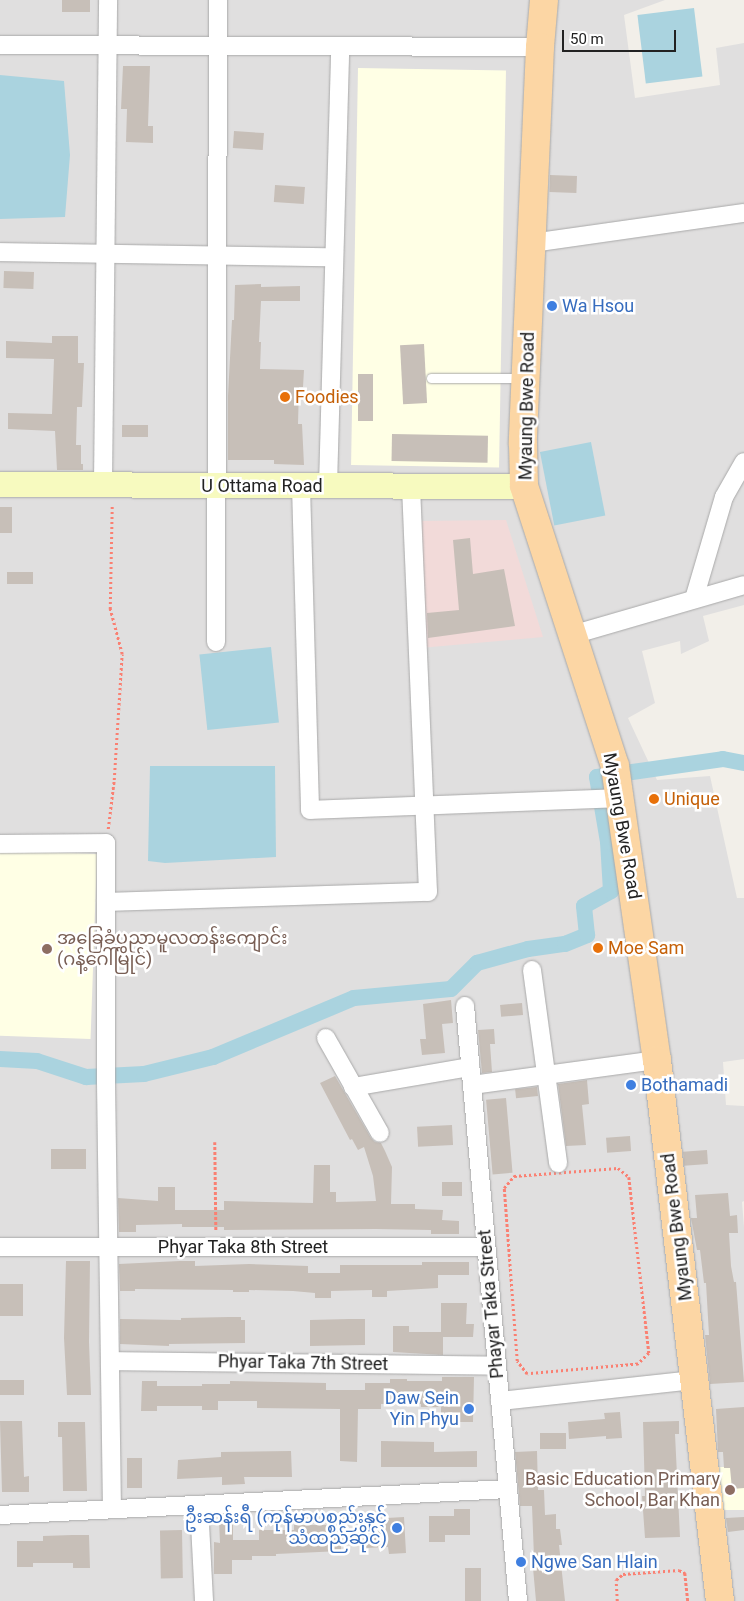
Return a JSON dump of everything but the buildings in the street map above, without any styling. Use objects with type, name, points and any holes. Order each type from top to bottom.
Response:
[{"type":"main road","name":"Myaung Bwe Road","points":[[544,0],[540,47],[526,378],[524,486],[572,635],[610,789],[657,1060],[720,1601]]},
{"type":"street","points":[[108,0],[105,254],[108,485]]},
{"type":"street","points":[[216,642],[218,0]]},
{"type":"street","points":[[0,45],[540,47]]},
{"type":"street","points":[[328,486],[340,46]]},
{"type":"street","points":[[532,243],[744,213]]},
{"type":"street","points":[[0,252],[334,257]]},
{"type":"street","points":[[694,599],[724,497],[744,462]]},
{"type":"street","name":"U Ottama Road","points":[[0,484],[524,486]]},
{"type":"street","points":[[302,486],[310,810],[423,806],[610,789]]},
{"type":"street","points":[[106,902],[428,892],[411,486]]},
{"type":"street","points":[[572,635],[744,585]]},
{"type":"street","points":[[0,844],[106,844],[106,1075],[112,1509]]},
{"type":"street","points":[[532,970],[558,1163]]},
{"type":"street","name":"Phayar Taka Street","points":[[464,1006],[518,1601]]},
{"type":"street","points":[[326,1038],[380,1133]]},
{"type":"street","points":[[472,1085],[657,1060]]},
{"type":"street","points":[[353,1087],[470,1067]]},
{"type":"street","name":"Phyar Taka 8th Street","points":[[0,1247],[486,1247]]},
{"type":"street","name":"Phyar Taka 7th Street","points":[[110,1361],[496,1366]]},
{"type":"street","points":[[500,1402],[694,1380]]},
{"type":"street","points":[[0,1514],[508,1489]]},
{"type":"street","points":[[199,1505],[204,1601]]},
{"type":"lane","points":[[431,378],[526,378]]},
{"type":"path","points":[[106,844],[114,780],[122,654],[110,609],[108,485]]},
{"type":"path","points":[[215,1142],[216,1247]]},
{"type":"path","points":[[618,1168],[629,1177],[649,1353],[638,1364],[527,1374],[522,1368],[517,1361],[504,1188],[514,1176],[618,1168]]},
{"type":"path","points":[[617,1601],[616,1580],[623,1574],[679,1570],[686,1573],[688,1601]]},
{"type":"shaded area","points":[[0,0],[665,0],[624,15],[635,98],[720,85],[716,48],[744,43],[744,605],[703,616],[709,641],[681,654],[680,641],[642,651],[655,703],[628,718],[657,780],[710,776],[737,898],[744,898],[744,1059],[723,1062],[726,1105],[744,1106],[744,1201],[742,1202],[744,1227],[744,1601],[0,1601]]},
{"type":"shaded area","points":[[358,68],[506,71],[499,468],[351,465]]},
{"type":"shaded area","points":[[506,520],[543,637],[420,648],[415,521]]},
{"type":"shaded area","name":"အခြေခံပညာမူလတန်းကျောင်း (ဂန့်ဂေါ်မြိုင်)","points":[[0,851],[97,854],[91,1039],[0,1036]]},
{"type":"shaded area","name":"Basic Education Primary School, Bar Khan","points":[[715,1467],[744,1467],[744,1510],[715,1510]]},
{"type":"water","points":[[694,8],[702,76],[646,83],[637,15]]},
{"type":"water","points":[[0,75],[64,81],[70,155],[65,217],[0,219]]},
{"type":"water","points":[[591,442],[605,516],[554,526],[540,452]]},
{"type":"water","points":[[271,647],[279,723],[207,730],[199,655]]},
{"type":"water","points":[[150,766],[275,766],[276,857],[165,863],[148,861]]},
{"type":"waterway","points":[[0,1059],[37,1061],[86,1077],[144,1074],[213,1057],[354,998],[451,989],[477,963],[528,949],[565,944],[587,935],[584,906],[611,891],[608,842],[597,777],[723,759],[744,763]]},
{"type":"place","name":"Wa Hsou","points":[[552,306]]},
{"type":"place","name":"Foodies","points":[[285,397]]},
{"type":"place","name":"Unique","points":[[654,799]]},
{"type":"place","name":"Moe Sam","points":[[598,948]]},
{"type":"place","name":"အခြေခံပညာမူလတန်းကျောင်း (ဂန့်ဂေါ်မြိုင်)","points":[[47,949]]},
{"type":"place","name":"Bothamadi","points":[[631,1085]]},
{"type":"place","name":"Daw Sein Yin Phyu","points":[[469,1409]]},
{"type":"place","name":"Basic Education Primary School, Bar Khan","points":[[730,1490]]},
{"type":"place","name":"ဦးဆန်းရီ (ကုန်မာပစ္စည်းနှင့် သံထည်ဆိုင်)","points":[[397,1528]]},
{"type":"place","name":"Ngwe San Hlain","points":[[521,1562]]}]
